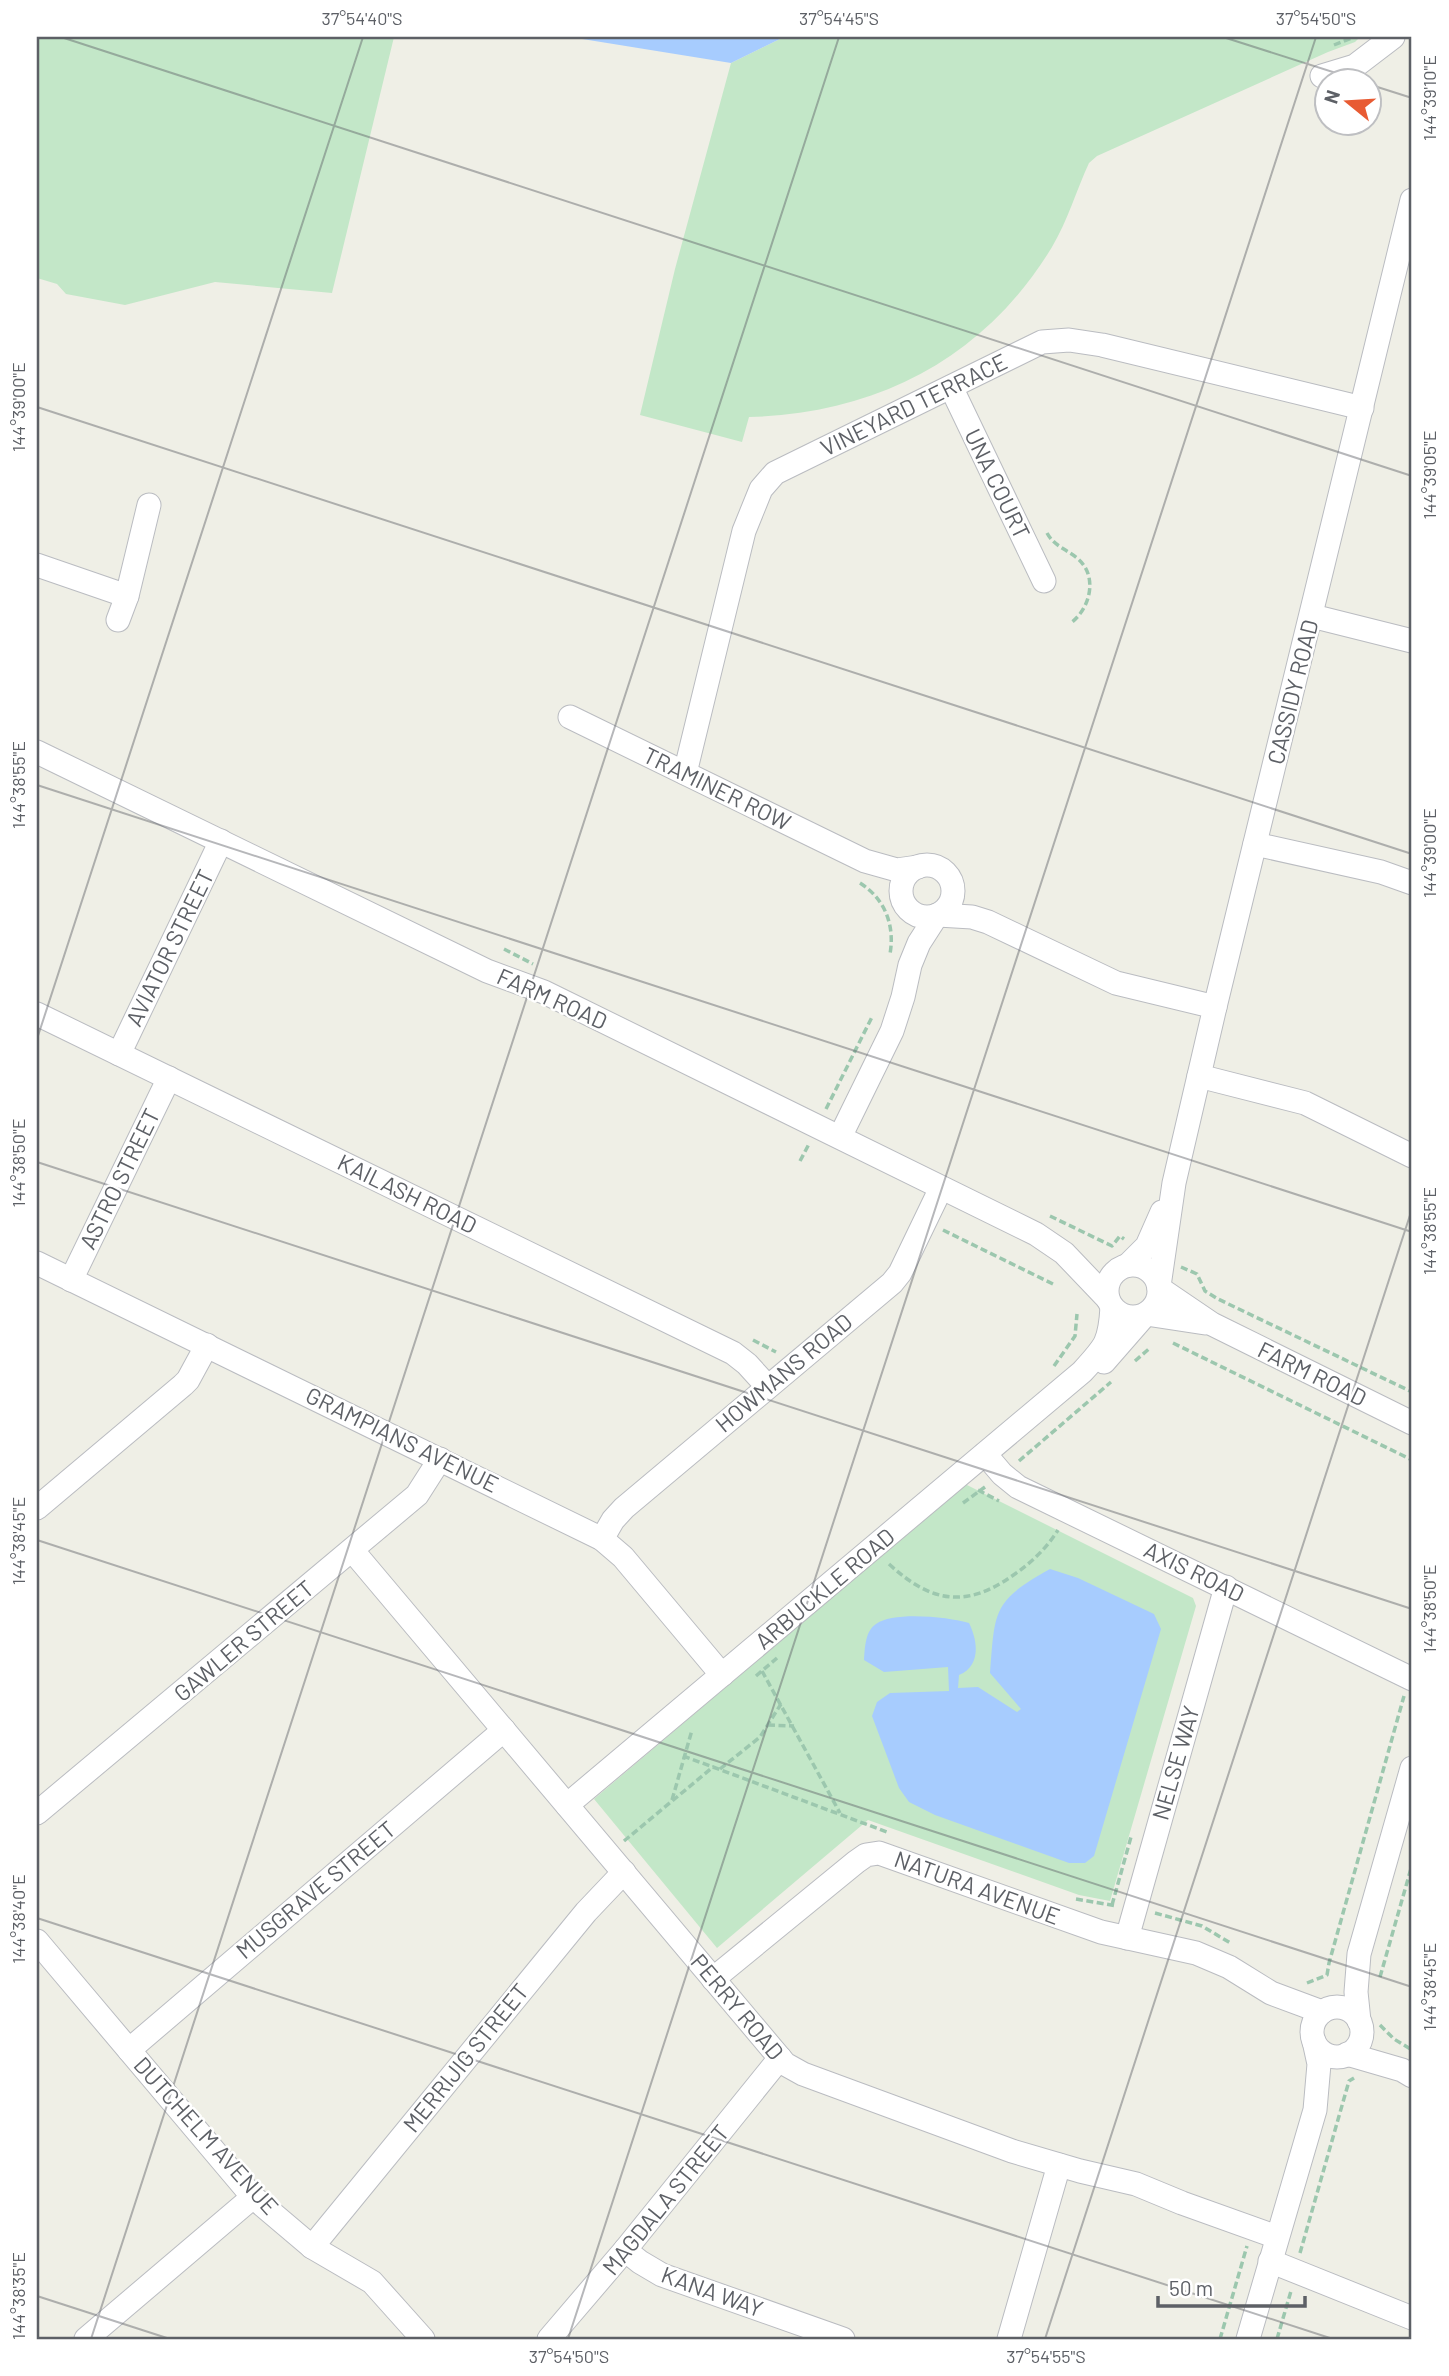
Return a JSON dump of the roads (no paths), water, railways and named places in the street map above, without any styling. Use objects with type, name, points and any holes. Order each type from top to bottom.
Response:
[{"type":"street","points":[[1355,66],[1393,37]]},
{"type":"street","name":"CASSIDY ROAD","points":[[1159,1287],[1155,1254],[1412,200]]},
{"type":"street","name":"VINEYARD TERRACE","points":[[685,773],[744,531],[761,489],[775,473],[1042,342],[1069,340],[1102,345],[1362,408]]},
{"type":"street","name":"UNA COURT","points":[[951,387],[1044,581]]},
{"type":"street","points":[[118,620],[127,596],[149,505]]},
{"type":"street","points":[[37,565],[127,596]]},
{"type":"street","points":[[1311,616],[1412,641]]},
{"type":"street","name":"TRAMINER ROW","points":[[570,717],[685,773],[858,869],[885,878],[904,902]]},
{"type":"street","name":"FARM ROAD","points":[[37,752],[487,971],[544,992],[1036,1234],[1064,1253],[1110,1303]]},
{"type":"street","name":"AVIATOR STREET","points":[[119,1054],[221,841]]},
{"type":"street","points":[[1255,844],[1381,872],[1412,883]]},
{"type":"street","points":[[840,1138],[892,1031],[903,997],[900,962],[911,937],[901,891],[904,880],[918,867],[937,867],[988,922]]},
{"type":"street","name":"TRAMINER ROW","points":[[858,869],[897,870],[918,867]]},
{"type":"street","points":[[900,962],[919,943],[938,915],[950,903],[952,883]]},
{"type":"street","points":[[904,902],[911,912],[921,917],[972,917],[988,922],[1116,983],[1215,1007]]},
{"type":"street","name":"KAILASH ROAD","points":[[37,1014],[733,1353],[767,1386]]},
{"type":"street","points":[[1199,1076],[1305,1104],[1412,1156]]},
{"type":"street","name":"ASTRO STREET","points":[[71,1280],[169,1078]]},
{"type":"street","name":"HOWMANS ROAD","points":[[603,1539],[613,1520],[624,1508],[892,1283],[900,1273],[941,1188]]},
{"type":"street","name":"FARM ROAD","points":[[1064,1253],[1124,1267]]},
{"type":"street","name":"CASSIDY ROAD","points":[[1124,1267],[1155,1254]]},
{"type":"street","name":"GRAMPIANS AVENUE","points":[[37,1263],[603,1539],[623,1557],[722,1675]]},
{"type":"street","points":[[1136,1265],[1151,1272],[1159,1287],[1156,1303],[1145,1314],[1127,1317],[1110,1303],[1108,1281],[1124,1267],[1136,1265]]},
{"type":"street","name":"FARM ROAD","points":[[1159,1287],[1212,1324],[1412,1423]]},
{"type":"street","name":"ARBUCKLE ROAD","points":[[567,1805],[1082,1372],[1104,1348],[1110,1333],[1110,1303]]},
{"type":"street","name":"FARM ROAD","points":[[1145,1314],[1212,1324]]},
{"type":"street","name":"ARBUCKLE ROAD","points":[[1082,1372],[1104,1362],[1145,1314]]},
{"type":"street","points":[[37,1508],[183,1385],[207,1345]]},
{"type":"street","name":"AXIS ROAD","points":[[985,1454],[1002,1474],[1018,1487],[1411,1679]]},
{"type":"street","name":"GAWLER STREET","points":[[37,1813],[417,1495],[440,1459]]},
{"type":"street","name":"PERRY ROAD","points":[[352,1550],[779,2058],[794,2070],[1012,2151],[1150,2188],[1182,2203],[1277,2237]]},
{"type":"street","name":"NELSE WAY","points":[[1127,1938],[1226,1587]]},
{"type":"street","name":"MUSGRAVE STREET","points":[[129,2050],[504,1730]]},
{"type":"street","points":[[1315,2110],[1345,2055],[1358,2044],[1365,2021],[1356,1992],[1359,1954],[1412,1768]]},
{"type":"street","name":"NATURA AVENUE","points":[[713,1979],[856,1862],[873,1854],[884,1854],[1101,1932],[1196,1953],[1229,1967],[1272,1993],[1324,2011]]},
{"type":"street","name":"MERRIJIG STREET","points":[[312,2247],[586,1912],[624,1872]]},
{"type":"street","name":"DUTCHELM AVENUE","points":[[37,1941],[253,2197],[312,2247],[372,2282],[423,2339]]},
{"type":"street","points":[[1248,2339],[1315,2110],[1319,2064],[1314,2022],[1335,1998],[1359,1954]]},
{"type":"street","name":"NATURA AVENUE","points":[[1272,1993],[1314,2038]]},
{"type":"street","points":[[1324,2011],[1345,2008],[1353,2013],[1365,2021],[1409,2065]]},
{"type":"street","points":[[1314,2038],[1326,2054],[1409,2065]]},
{"type":"street","name":"MAGDALA STREET","points":[[549,2339],[625,2250],[779,2058]]},
{"type":"street","points":[[1009,2339],[1059,2165]]},
{"type":"street","points":[[86,2339],[253,2197]]},
{"type":"street","name":"KANA WAY","points":[[625,2250],[662,2275],[844,2339]]},
{"type":"street","points":[[1270,2261],[1412,2318]]},
{"type":"water","points":[[570,37],[784,37],[731,63]]},
{"type":"water","points":[[1050,1569],[1078,1578],[1154,1614],[1161,1629],[1094,1856],[1085,1863],[1069,1863],[935,1815],[909,1802],[899,1788],[872,1716],[877,1702],[890,1693],[949,1691],[948,1667],[884,1672],[864,1660],[866,1640],[872,1627],[884,1620],[921,1616],[969,1623],[976,1652],[971,1666],[959,1675],[958,1688],[978,1687],[1017,1712],[1021,1709],[990,1673],[996,1621],[1000,1610],[1017,1590]]}]
